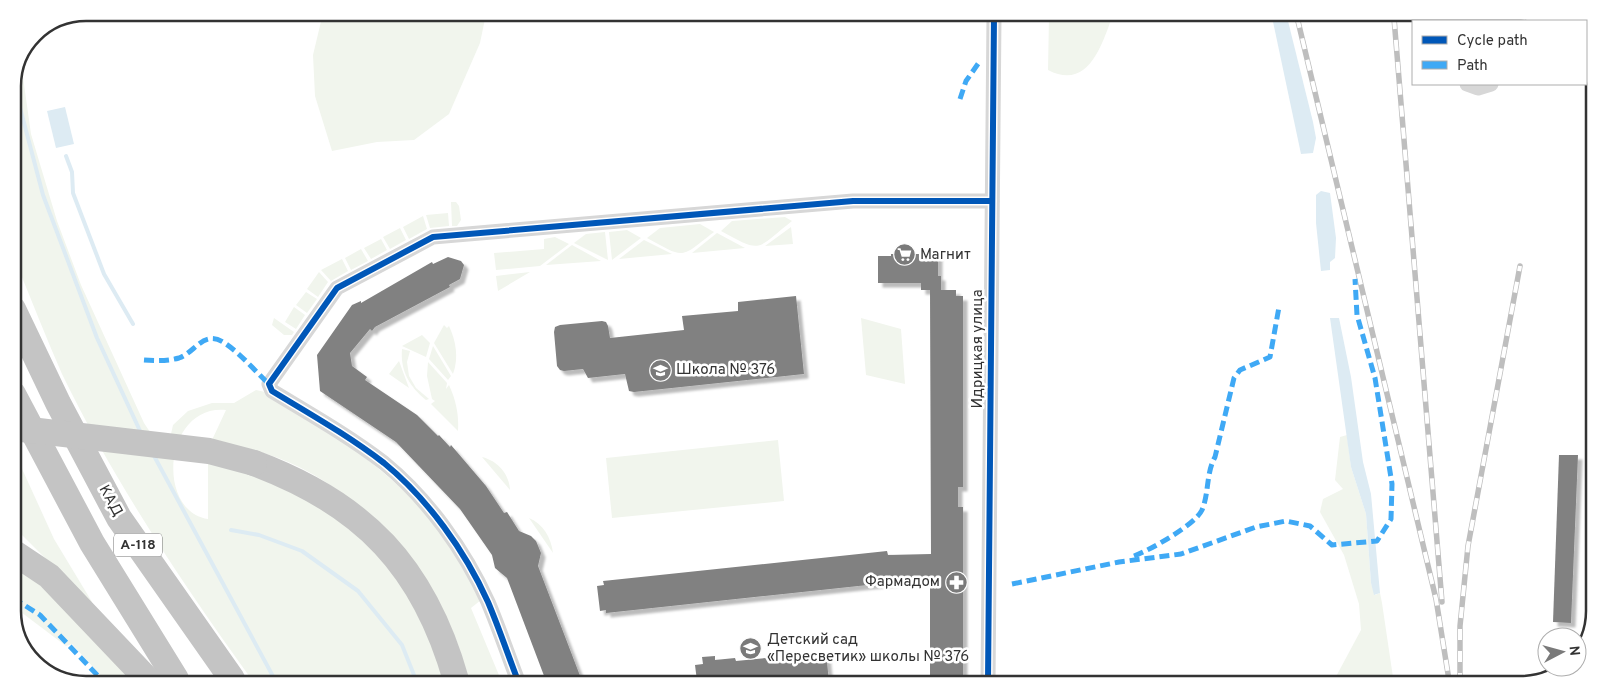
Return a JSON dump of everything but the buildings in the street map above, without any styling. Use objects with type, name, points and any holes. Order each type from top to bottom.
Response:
[{"type":"highway","name":"КАД","points":[[21,326],[58,403],[119,518],[230,676]]},
{"type":"highway","name":"А-118","points":[[21,409],[92,543],[174,676]]},
{"type":"highway","points":[[21,429],[209,451],[254,462],[288,475],[346,508],[394,556],[421,592],[437,624],[455,676]]},
{"type":"highway","points":[[21,557],[49,576],[144,676]]},
{"type":"street","name":"Идрицкая улица","points":[[988,676],[994,21]]},
{"type":"street","points":[[1470,85],[1478,88],[1488,85]]},
{"type":"street","points":[[516,676],[488,603],[470,567],[428,508],[384,464],[350,439],[272,391],[269,384],[337,288],[433,237],[853,201],[992,201]]},
{"type":"shaded area","points":[[321,21],[485,21],[480,43],[449,114],[414,140],[377,142],[332,151],[315,96],[313,55]]},
{"type":"shaded area","points":[[1049,21],[1110,21],[1098,52],[1083,70],[1073,75],[1062,75],[1048,70]]},
{"type":"shaded area","points":[[1273,21],[1288,21],[1313,122],[1316,138],[1313,153],[1301,154]]},
{"type":"shaded area","points":[[22,73],[31,134],[57,221],[81,285],[144,423],[166,456],[173,425],[188,411],[212,403],[234,403],[256,390],[270,393],[370,462],[406,493],[432,521],[481,600],[471,608],[499,676],[467,676],[459,648],[446,616],[428,585],[407,556],[383,529],[356,505],[328,484],[289,462],[257,451],[212,440],[226,410],[205,413],[190,423],[179,440],[174,459],[174,479],[180,498],[191,512],[208,519],[208,461],[256,470],[339,513],[395,566],[448,676],[249,676],[150,531],[82,414],[62,374],[21,275]]},
{"type":"shaded area","points":[[65,107],[74,144],[56,148],[47,111]]},
{"type":"shaded area","points":[[1321,191],[1330,193],[1336,238],[1335,258],[1330,262],[1330,270],[1321,271],[1316,223],[1316,195]]},
{"type":"shaded area","points":[[451,202],[456,202],[459,206],[461,220],[457,226],[452,226]]},
{"type":"shaded area","points":[[448,213],[449,226],[430,228],[426,215]]},
{"type":"shaded area","points":[[423,216],[427,229],[409,239],[403,227]]},
{"type":"shaded area","points":[[785,217],[792,221],[764,243],[758,245],[752,246],[721,231],[732,221]]},
{"type":"shaded area","points":[[700,224],[714,232],[688,251],[682,253],[669,250],[647,238],[660,228]]},
{"type":"shaded area","points":[[791,227],[793,244],[765,246]]},
{"type":"shaded area","points":[[400,228],[406,240],[390,249],[383,237]]},
{"type":"shaded area","points":[[627,230],[641,238],[612,260],[609,232]]},
{"type":"shaded area","points":[[605,232],[608,260],[574,243],[586,234]]},
{"type":"shaded area","points":[[717,233],[745,248],[692,253]]},
{"type":"shaded area","points":[[555,237],[569,244],[540,266],[496,270],[494,253],[544,249],[544,239]]},
{"type":"shaded area","points":[[381,239],[387,250],[371,259],[364,248]]},
{"type":"shaded area","points":[[644,240],[672,254],[619,259]]},
{"type":"shaded area","points":[[572,245],[601,261],[546,265]]},
{"type":"shaded area","points":[[361,249],[368,261],[351,270],[345,258]]},
{"type":"shaded area","points":[[342,259],[348,271],[331,281],[321,270]]},
{"type":"shaded area","points":[[319,272],[328,282],[318,297],[307,289]]},
{"type":"shaded area","points":[[530,272],[498,291],[496,276]]},
{"type":"shaded area","points":[[306,292],[317,299],[307,313],[296,305]]},
{"type":"shaded area","points":[[294,307],[305,315],[296,329],[285,322]]},
{"type":"shaded area","points":[[274,318],[294,332],[292,335],[284,335],[272,325]]},
{"type":"shaded area","points":[[861,318],[901,329],[905,384],[866,375]]},
{"type":"shaded area","points":[[1330,318],[1339,318],[1351,377],[1363,462],[1371,494],[1380,593],[1374,595],[1371,583],[1366,514],[1351,467]]},
{"type":"shaded area","points":[[444,325],[447,328],[449,326],[455,344],[456,362],[453,374],[434,343]]},
{"type":"shaded area","points":[[422,335],[430,343],[426,357],[402,346]]},
{"type":"shaded area","points":[[433,346],[451,376],[448,380],[429,359]]},
{"type":"shaded area","points":[[402,349],[410,351],[407,362],[409,376],[416,388],[429,399],[426,400],[420,395],[407,378],[404,371]]},
{"type":"shaded area","points":[[399,361],[409,388],[389,374]]},
{"type":"shaded area","points":[[428,362],[447,383],[446,389],[449,385],[454,396],[458,431],[431,404],[435,401],[432,399],[427,376]]},
{"type":"shaded area","points":[[1347,435],[1351,467],[1366,514],[1371,583],[1375,595],[1380,593],[1393,676],[1336,676],[1361,630],[1359,604],[1344,555],[1320,512],[1323,499],[1343,489],[1335,480],[1340,437]]},
{"type":"shaded area","points":[[778,440],[784,501],[612,518],[606,458]]},
{"type":"shaded area","points":[[482,457],[502,469],[510,490]]},
{"type":"shaded area","points":[[21,467],[54,539],[92,602],[91,604],[21,534]]},
{"type":"shaded area","points":[[529,518],[546,532],[553,553]]},
{"type":"shaded area","points":[[21,570],[31,576],[130,676],[101,676],[72,644],[66,646],[21,612]]},
{"type":"waterway","points":[[21,111],[43,195],[97,338],[141,433]]},
{"type":"waterway","points":[[66,156],[72,172],[73,193],[104,274],[133,324]]},
{"type":"waterway","points":[[153,454],[273,676]]},
{"type":"waterway","points":[[231,530],[259,535],[302,551],[358,591],[402,645],[414,676]]},
{"type":"railway","points":[[1298,21],[1436,599],[1448,676]]},
{"type":"railway","points":[[1394,21],[1442,602]]},
{"type":"railway","points":[[1460,676],[1460,626],[1468,546],[1520,266]]},
{"type":"marked path","points":[[960,99],[966,81],[980,61]]},
{"type":"marked path","points":[[1012,584],[1119,562],[1181,554],[1256,527],[1286,521],[1310,526],[1332,545],[1377,541],[1391,519],[1392,484],[1375,378],[1357,315],[1355,279]]},
{"type":"marked path","points":[[1134,556],[1182,530],[1202,510],[1210,470],[1215,457],[1234,378],[1240,370],[1270,357],[1279,307]]},
{"type":"marked path","points":[[144,360],[162,361],[179,358],[206,340],[218,340],[238,353],[269,384]]},
{"type":"marked path","points":[[21,603],[40,615],[98,676]]},
{"type":"cycle path","points":[[988,676],[994,21]]},
{"type":"cycle path","points":[[516,676],[479,583],[457,545],[430,509],[400,477],[371,453],[272,391],[269,384],[337,288],[433,237],[853,201],[992,201]]},
{"type":"place","name":"Магнит","points":[[904,255]]},
{"type":"place","name":"Школа № 376","points":[[660,370]]},
{"type":"place","name":"Фармадом","points":[[956,582]]},
{"type":"place","name":"Детский сад «Пересветик» школы № 376","points":[[751,649]]}]
